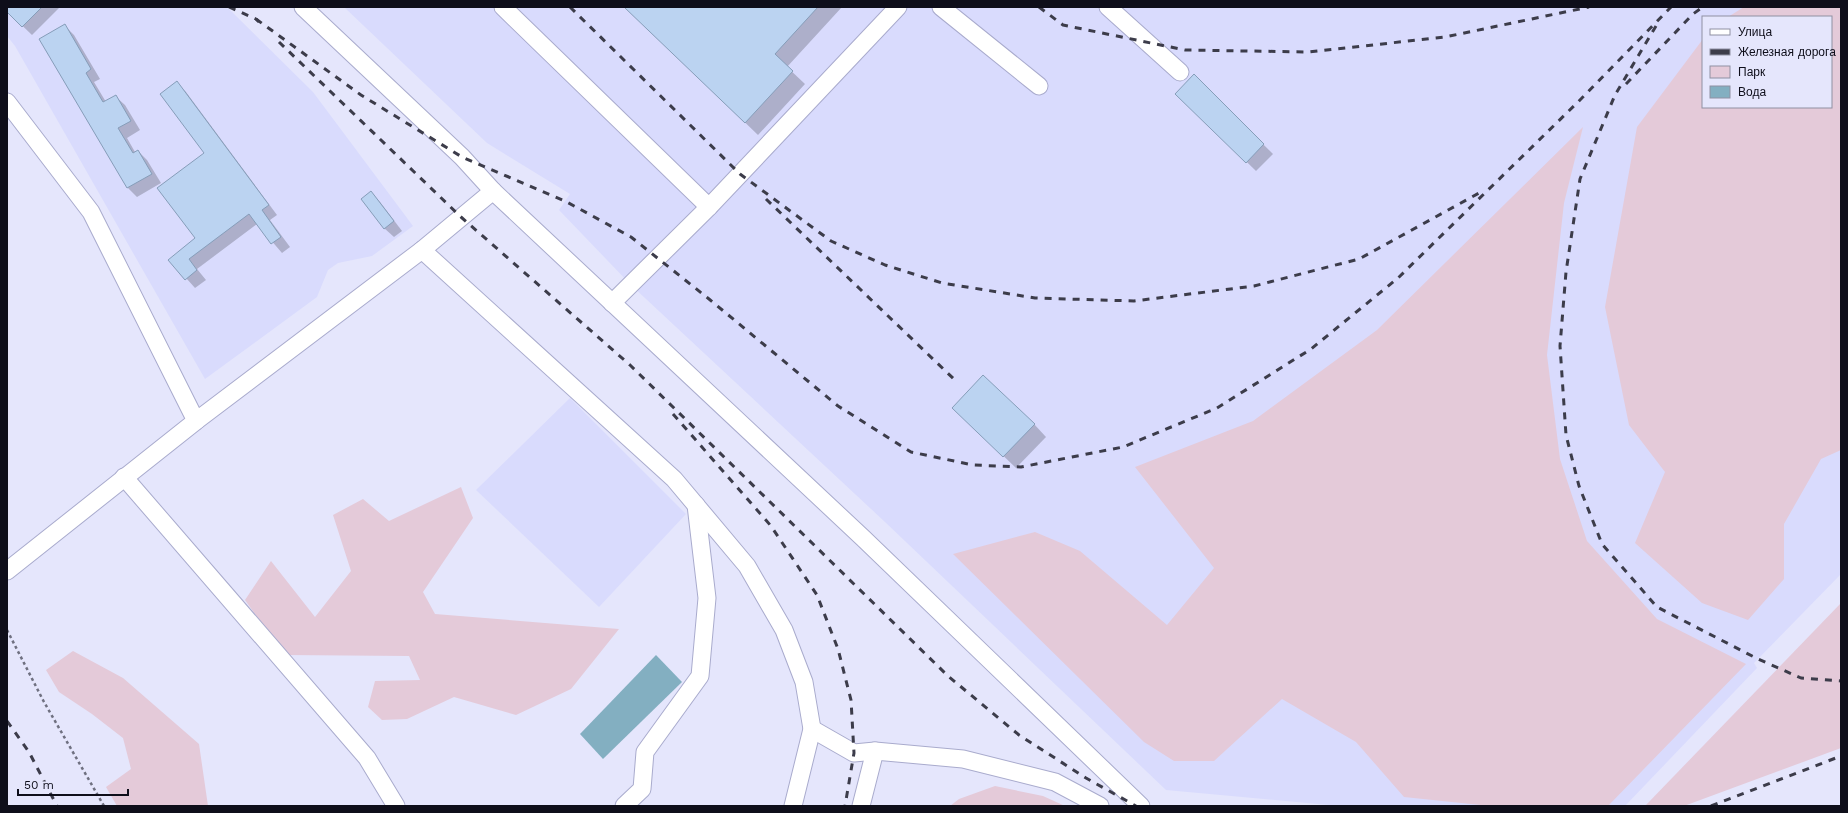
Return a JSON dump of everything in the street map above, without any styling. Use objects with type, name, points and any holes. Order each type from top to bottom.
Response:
[{"type":"street","points":[[303,7],[462,157],[493,191],[869,543],[1141,806]]},
{"type":"street","points":[[503,7],[709,207]]},
{"type":"street","points":[[612,303],[709,207],[898,7]]},
{"type":"street","points":[[941,7],[1039,86]]},
{"type":"street","points":[[1108,7],[1180,72]]},
{"type":"street","points":[[7,102],[91,212],[196,420]]},
{"type":"street","points":[[7,570],[196,420],[422,250],[493,191]]},
{"type":"street","points":[[422,250],[674,479],[747,566],[784,630],[804,682],[812,729],[793,806]]},
{"type":"street","points":[[124,478],[367,758],[396,806]]},
{"type":"street","points":[[624,806],[642,789],[645,752],[700,676],[707,598],[696,505]]},
{"type":"street","points":[[812,729],[854,753],[875,751],[963,759],[1055,782],[1100,806]]},
{"type":"street","points":[[861,806],[875,751]]},
{"type":"path","points":[[7,630],[44,702],[104,806]]},
{"type":"shaded area","points":[[7,7],[227,7],[313,92],[413,226],[372,256],[338,263],[328,270],[317,297],[205,379],[15,46],[7,36]]},
{"type":"shaded area","points":[[344,7],[1841,7],[1841,574],[1754,663],[1757,668],[1625,806],[1339,806],[1166,790],[885,522],[631,285],[559,210],[570,194],[487,143]]},
{"type":"shaded area","points":[[570,398],[686,514],[599,607],[476,490]]},
{"type":"green space","points":[[1744,7],[1841,7],[1841,450],[1821,459],[1784,524],[1784,579],[1748,620],[1702,603],[1635,543],[1665,472],[1629,425],[1605,307],[1637,127],[1702,40],[1702,108],[1832,108],[1832,16],[1730,16]]},
{"type":"green space","points":[[1583,127],[1564,203],[1547,355],[1560,459],[1587,541],[1657,619],[1746,664],[1608,806],[1490,806],[1404,797],[1356,742],[1282,699],[1214,761],[1174,761],[1144,742],[953,554],[1035,532],[1080,551],[1167,625],[1214,568],[1135,467],[1253,421],[1377,330]]},
{"type":"green space","points":[[461,487],[473,518],[423,592],[435,614],[619,629],[571,689],[516,715],[454,697],[407,719],[382,720],[368,707],[375,681],[420,680],[409,656],[284,655],[245,600],[271,561],[315,617],[351,571],[333,515],[363,499],[389,521]]},
{"type":"green space","points":[[1841,603],[1841,748],[1684,806],[1645,806]]},
{"type":"green space","points":[[73,651],[123,678],[199,744],[208,806],[117,806],[106,787],[131,769],[123,738],[92,714],[59,692],[46,670]]},
{"type":"green space","points":[[995,786],[1043,796],[1065,806],[950,806],[959,799]]},
{"type":"water","points":[[656,655],[682,682],[603,759],[580,734]]},
{"type":"building","points":[[7,7],[42,7],[22,27],[7,12]]},
{"type":"building","points":[[624,7],[818,7],[775,54],[793,71],[745,123]]},
{"type":"building","points":[[65,24],[91,69],[86,73],[103,102],[116,95],[131,121],[118,128],[133,153],[138,150],[152,174],[127,188],[39,39]]},
{"type":"building","points":[[1194,74],[1264,144],[1246,163],[1175,94]]},
{"type":"building","points":[[177,81],[269,205],[262,210],[281,237],[271,244],[249,214],[189,259],[197,270],[185,280],[168,260],[195,238],[157,188],[204,153],[160,94]]},
{"type":"building","points":[[371,191],[394,221],[384,229],[361,199]]},
{"type":"building","points":[[983,375],[1035,424],[1003,457],[952,408]]},
{"type":"railway","points":[[229,7],[256,19],[259,22]]},
{"type":"railway","points":[[570,7],[740,174],[831,241],[885,265],[942,283],[1035,298],[1134,301],[1254,286],[1359,259],[1481,192]]},
{"type":"railway","points":[[1039,7],[1063,25],[1185,50],[1309,52],[1445,37],[1589,7]]},
{"type":"railway","points":[[256,19],[361,95],[462,157],[565,201],[631,237],[709,299],[838,406],[911,452],[973,465],[1021,467],[1123,447],[1217,408],[1311,349],[1398,278],[1579,101],[1671,7]]},
{"type":"railway","points":[[1626,84],[1693,14],[1703,7]]},
{"type":"railway","points":[[1656,26],[1615,95],[1580,179],[1566,272],[1560,346],[1566,435],[1579,486],[1602,544],[1657,607],[1758,659],[1801,678],[1841,681]]},
{"type":"railway","points":[[279,42],[461,217],[630,365],[948,676],[1019,735],[1086,778],[1136,806]]},
{"type":"railway","points":[[766,199],[958,383]]},
{"type":"railway","points":[[673,414],[771,526],[817,595],[838,649],[851,700],[854,753],[845,806]]},
{"type":"railway","points":[[7,721],[29,752],[57,806]]},
{"type":"railway","points":[[1711,806],[1841,756]]}]
